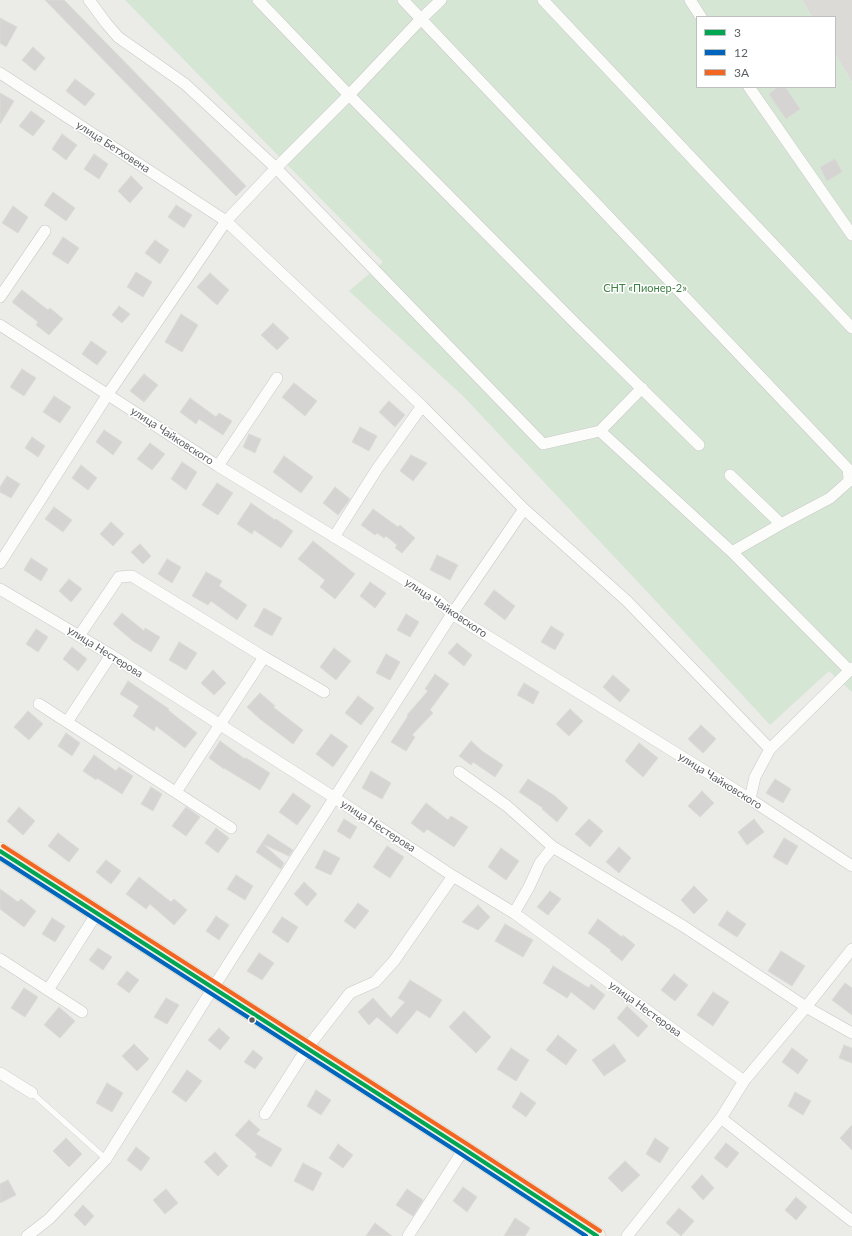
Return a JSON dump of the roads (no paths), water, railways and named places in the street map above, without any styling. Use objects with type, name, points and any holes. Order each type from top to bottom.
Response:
[{"type":"main road","points":[[0,851],[597,1236]]},
{"type":"street","points":[[89,0],[118,37],[185,84],[276,168],[543,444],[600,431],[642,388]]},
{"type":"street","points":[[258,0],[349,95],[576,324],[700,445]]},
{"type":"street","points":[[403,0],[848,469],[850,478],[848,482],[830,498],[732,552]]},
{"type":"street","points":[[0,563],[108,394],[226,221],[441,0]]},
{"type":"street","points":[[543,0],[852,328]]},
{"type":"street","points":[[690,0],[700,16]]},
{"type":"street","name":"улица Бетховена","points":[[0,73],[226,221],[422,406],[524,509],[627,601],[770,749]]},
{"type":"street","points":[[750,88],[852,235]]},
{"type":"street","points":[[0,298],[45,231]]},
{"type":"street","name":"улица Чайковского","points":[[0,325],[218,466],[438,600],[452,614],[750,799],[852,866]]},
{"type":"street","points":[[218,466],[278,378]]},
{"type":"street","points":[[334,537],[377,469],[422,406]]},
{"type":"street","points":[[600,431],[732,552],[851,669],[770,749],[755,777],[750,799]]},
{"type":"street","points":[[730,475],[781,524]]},
{"type":"street","points":[[27,1236],[49,1219],[106,1159],[213,988],[452,614],[524,509]]},
{"type":"street","points":[[79,636],[119,577],[132,576],[324,692]]},
{"type":"street","name":"улица Нестерова","points":[[0,588],[111,655],[335,798],[453,876],[514,913],[744,1081]]},
{"type":"street","points":[[67,722],[111,655]]},
{"type":"street","points":[[176,792],[264,657]]},
{"type":"street","points":[[39,704],[231,828]]},
{"type":"street","points":[[460,772],[507,806],[553,848],[683,926],[806,1007],[852,1033]]},
{"type":"street","points":[[514,913],[529,887],[540,863],[553,848]]},
{"type":"street","points":[[265,1114],[307,1048],[350,993],[375,982],[394,961],[453,876]]},
{"type":"street","points":[[48,990],[97,913]]},
{"type":"street","points":[[627,1236],[721,1118],[744,1081],[852,949]]},
{"type":"street","points":[[0,959],[82,1012]]},
{"type":"street","points":[[0,1074],[32,1093]]},
{"type":"street","points":[[721,1118],[852,1221]]},
{"type":"street","points":[[409,1235],[464,1149]]},
{"type":"lane","points":[[32,1093],[106,1159]]},
{"type":"park label","name":"СНТ «Пионер-2»","points":[[645,288]]}]
